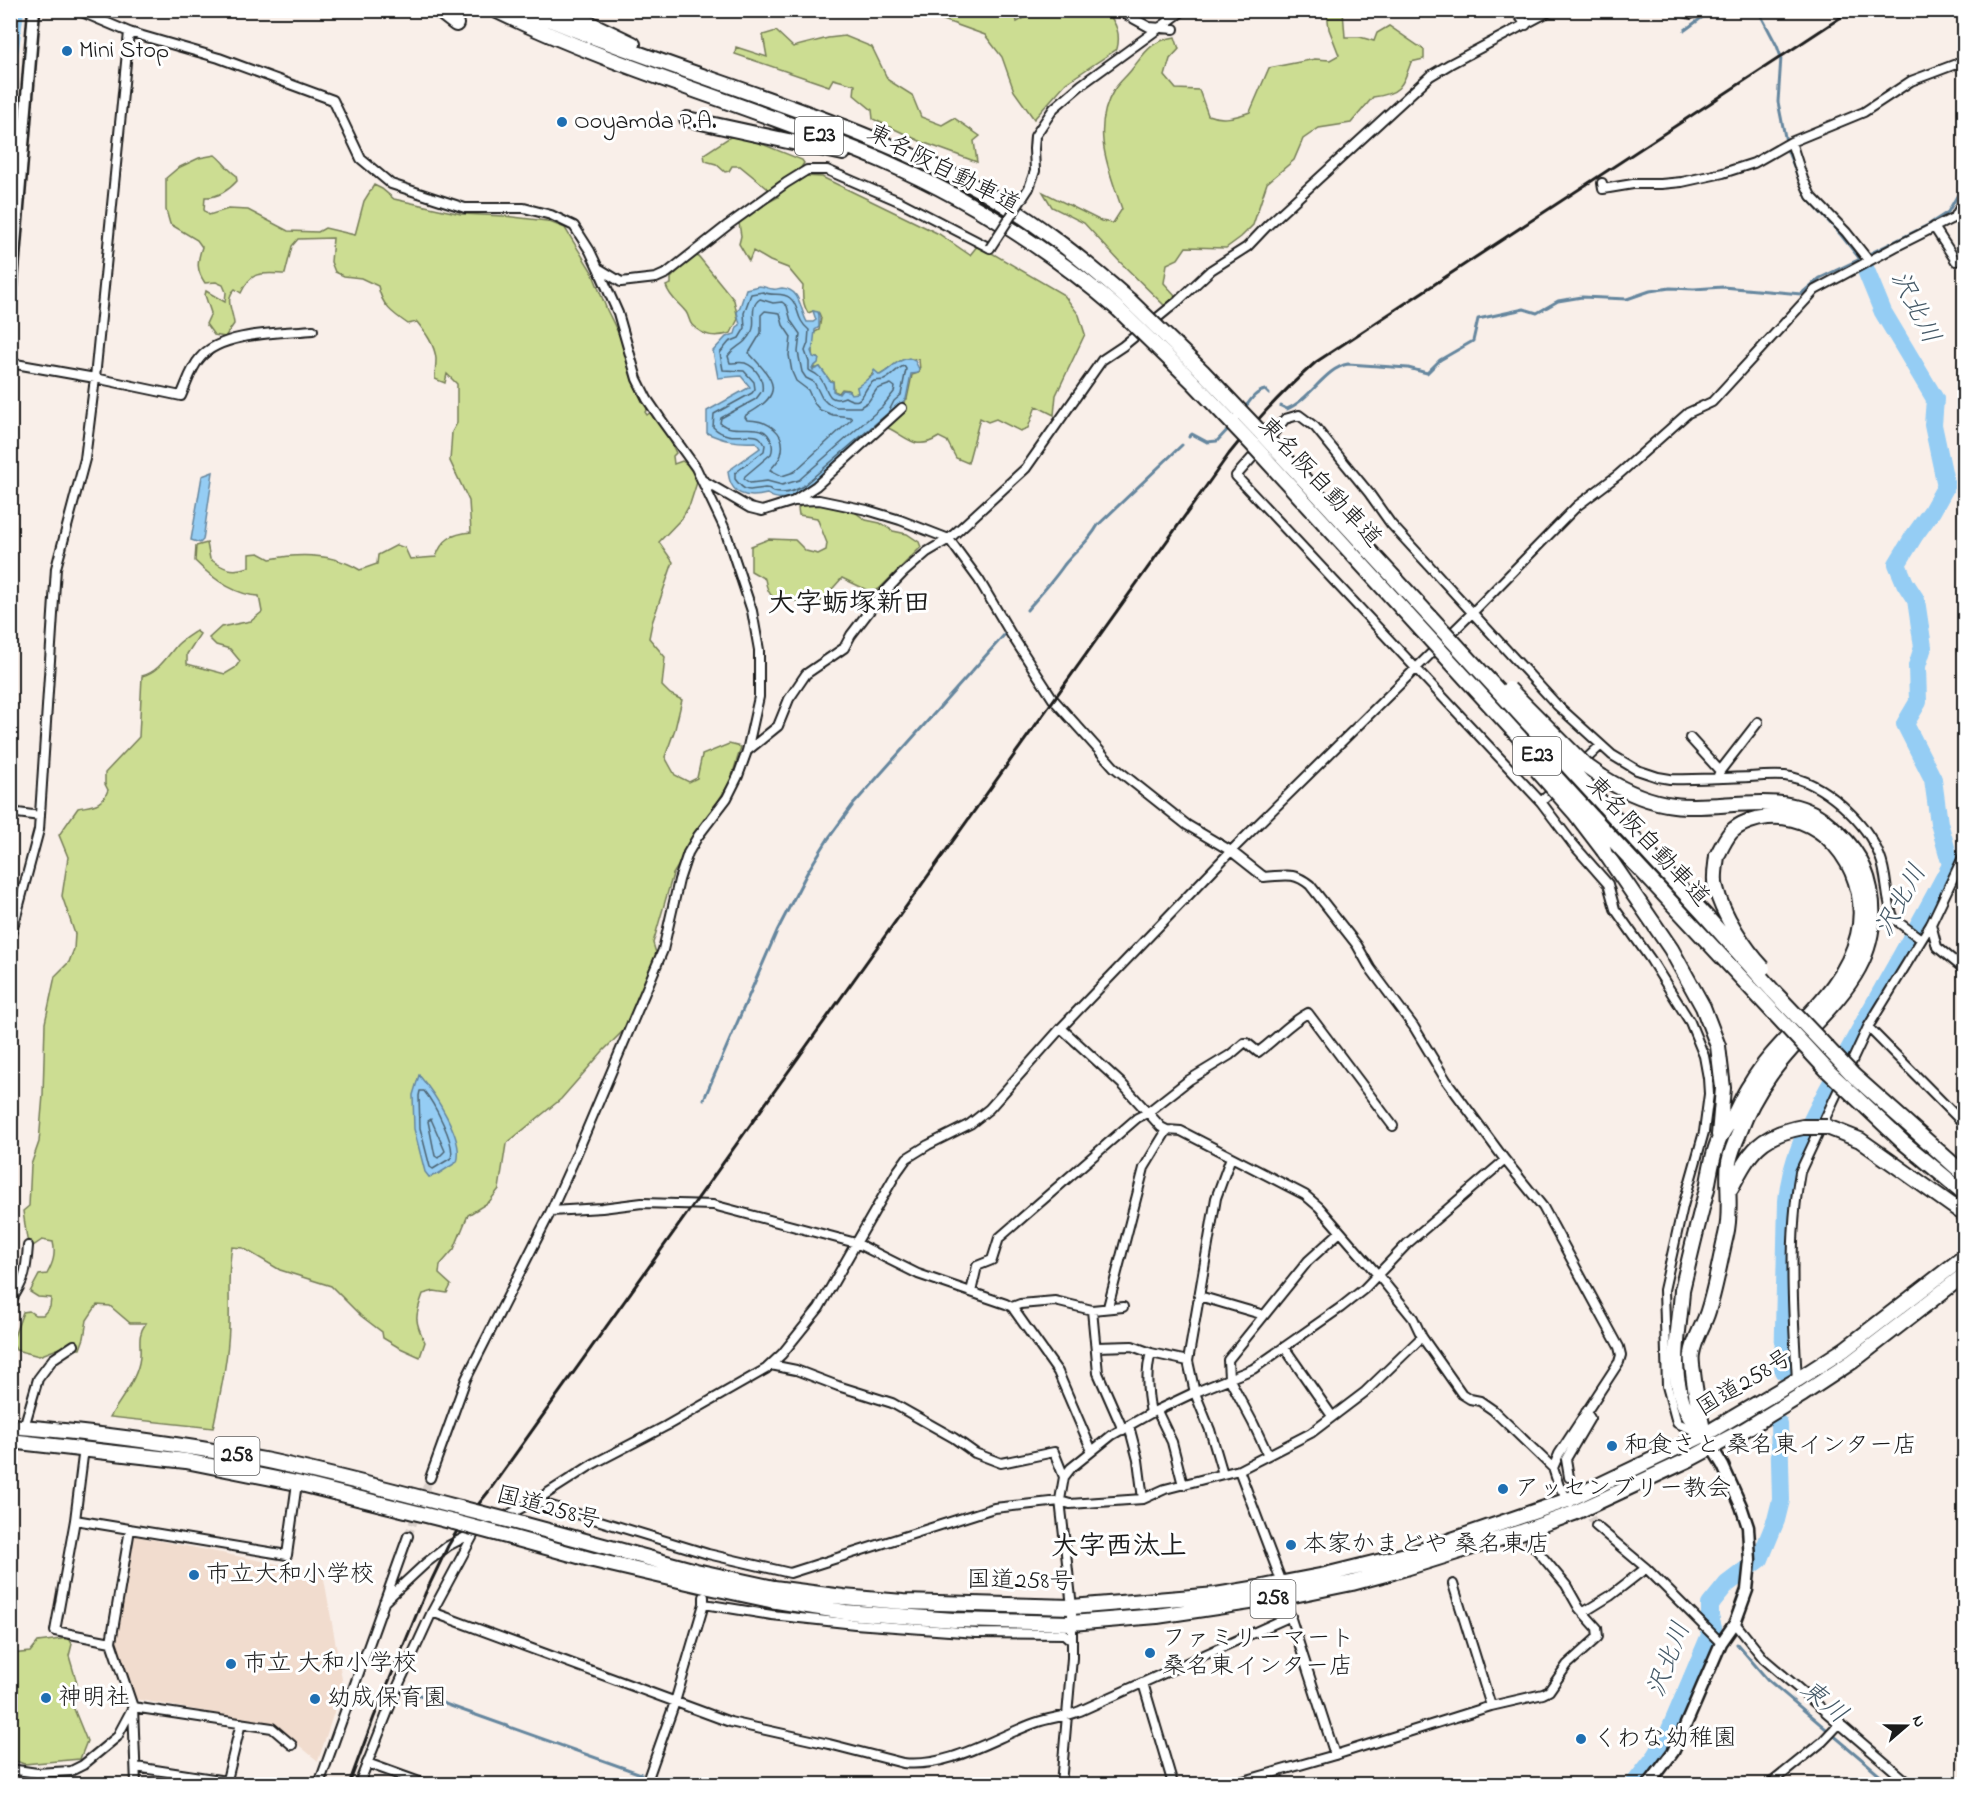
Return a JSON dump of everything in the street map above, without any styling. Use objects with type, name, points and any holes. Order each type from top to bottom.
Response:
[{"type":"highway","points":[[438,10],[456,24]]},
{"type":"highway","name":"東名阪自動車道","points":[[495,10],[571,45],[863,153],[922,179],[1011,228],[1124,305],[1203,372],[1262,433],[1773,991],[1854,1076],[1965,1174]]},
{"type":"highway","name":"東名阪自動車道","points":[[528,10],[575,31],[868,137],[972,186],[1020,214],[1066,247],[1124,305],[1614,841],[1828,1071],[1903,1142],[1965,1193]]},
{"type":"highway","points":[[562,10],[703,78]]},
{"type":"highway","points":[[687,119],[836,151],[908,176],[965,201]]},
{"type":"highway","points":[[1416,602],[1433,615],[1585,765],[1620,788],[1637,796],[1675,805],[1764,803],[1791,805],[1819,817],[1848,841],[1863,864],[1868,878],[1873,904],[1873,923],[1863,959],[1837,1000],[1771,1074],[1752,1104],[1730,1160],[1727,1232],[1708,1311],[1691,1354],[1695,1393],[1704,1435]]},
{"type":"highway","points":[[1433,642],[1451,673],[1575,813],[1604,851],[1671,949],[1703,1007],[1715,1036],[1723,1088],[1718,1140],[1682,1290],[1675,1360],[1678,1384],[1687,1413],[1704,1435]]},
{"type":"highway","points":[[1718,1140],[1750,1083],[1771,1055],[1813,1011],[1844,970],[1854,951],[1859,934],[1861,917],[1858,885],[1850,865],[1838,847],[1825,835],[1796,820],[1781,816],[1760,818],[1745,823],[1732,832],[1717,856],[1715,886],[1724,910],[1759,964],[1879,1090],[1891,1109]]},
{"type":"highway","points":[[1728,1193],[1744,1161],[1754,1148],[1766,1139],[1803,1127],[1827,1127],[1860,1140],[1965,1214]]},
{"type":"highway","name":"国道258号","points":[[1571,1506],[1704,1435],[1797,1380],[1845,1349],[1965,1257]]},
{"type":"highway","name":"国道258号","points":[[17,1427],[163,1443],[264,1460],[366,1483],[696,1571],[774,1588],[843,1598],[903,1602],[1072,1607],[1352,1583],[1482,1545],[1712,1448],[1803,1394],[1853,1361],[1965,1275]]},
{"type":"highway","name":"国道258号","points":[[10,1441],[186,1461],[297,1483],[593,1560],[770,1600],[834,1610],[954,1620],[1071,1623],[1178,1613],[1283,1590]]},
{"type":"street","points":[[10,307],[34,10]]},
{"type":"street","points":[[78,10],[129,32],[219,58],[333,100],[361,159],[391,184],[465,208],[524,208],[551,215],[574,226],[590,251],[618,313],[637,379],[647,399],[690,459],[702,480],[724,527],[748,596],[759,650],[759,697],[747,751],[738,776],[727,798],[688,853],[679,880],[663,950],[551,1211],[466,1379],[430,1478]]},
{"type":"street","points":[[1118,10],[1149,27],[1174,29]]},
{"type":"street","points":[[598,268],[621,282],[656,278],[667,273],[737,219],[807,170],[827,170],[901,202],[990,248],[1029,188],[1035,171],[1035,136],[1054,108],[1081,85],[1184,10]]},
{"type":"street","points":[[1515,10],[1526,25]]},
{"type":"street","points":[[747,751],[778,726],[789,699],[806,674],[843,648],[880,597],[903,573],[927,552],[949,538],[1026,468],[1102,360],[1123,346],[1178,301],[1210,270],[1247,247],[1430,76],[1552,10]]},
{"type":"street","points":[[1675,10],[1691,14],[1701,10]]},
{"type":"street","points":[[10,939],[39,830],[56,568],[85,459],[129,32]]},
{"type":"street","points":[[1602,183],[1603,189],[1633,184],[1671,183],[1703,178],[1754,163],[1791,142],[1864,111],[1911,81],[1965,62]]},
{"type":"street","points":[[1791,142],[1811,196],[1846,232],[1869,261]]},
{"type":"street","points":[[384,1602],[448,1546],[535,1501],[593,1464],[666,1426],[771,1365],[819,1308],[907,1158],[970,1124],[989,1109],[1061,1028],[1231,851],[1577,506],[1618,475],[1688,413],[1712,402],[1815,290],[1955,217],[1965,201]]},
{"type":"street","points":[[1934,227],[1956,261],[1965,259]]},
{"type":"street","points":[[10,363],[181,396],[193,368],[201,356],[212,348],[243,337],[313,330]]},
{"type":"street","points":[[794,501],[816,486],[902,408]]},
{"type":"street","points":[[1649,1785],[1673,1752],[1719,1639],[1735,1623],[1748,1585],[1750,1547],[1748,1527],[1741,1506],[1723,1466],[1704,1435],[1677,1423],[1667,1386],[1664,1290],[1683,1206],[1704,1132],[1709,1094],[1704,1056],[1690,1022],[1615,909],[1608,884],[1572,843],[1541,802],[1236,476],[1285,418],[1299,415],[1315,427],[1369,493],[1391,524],[1557,705],[1600,746],[1637,770],[1658,777],[1685,780],[1718,774],[1786,776],[1805,783],[1839,802],[1851,812],[1875,845],[1885,870],[1894,919],[1920,938]]},
{"type":"street","points":[[702,480],[730,498],[756,510],[762,511],[794,501],[819,500],[900,520],[949,538],[979,580],[1011,634],[1059,706],[1114,767],[1187,825],[1231,851],[1264,877],[1293,875],[1310,885],[1357,945],[1370,968],[1414,1027],[1446,1080],[1543,1207],[1619,1347],[1621,1354],[1619,1362],[1558,1454],[1553,1468]]},
{"type":"street","points":[[1718,774],[1758,722]]},
{"type":"street","points":[[1690,738],[1718,774]]},
{"type":"street","points":[[1541,802],[1600,746]]},
{"type":"street","points":[[10,812],[40,816]]},
{"type":"street","points":[[1797,1380],[1792,1285],[1800,1172],[1868,1027],[1920,938],[1931,924],[1965,855]]},
{"type":"street","points":[[1931,924],[1936,947],[1965,969]]},
{"type":"street","points":[[971,1292],[977,1266],[992,1260],[999,1238],[1137,1119],[1244,1043],[1258,1052],[1276,1040],[1294,1021],[1308,1013],[1393,1126]]},
{"type":"street","points":[[1868,1027],[1965,1124]]},
{"type":"street","points":[[1061,1028],[1122,1084],[1155,1122],[1167,1130],[1181,1131],[1305,1195],[1319,1207],[1413,1318],[1422,1337],[1462,1394],[1480,1401],[1493,1410],[1553,1468],[1559,1486],[1571,1506]]},
{"type":"street","points":[[1108,1307],[1144,1168],[1167,1130]]},
{"type":"street","points":[[1223,1474],[1210,1430],[1195,1393],[1188,1360],[1216,1198],[1231,1157]]},
{"type":"street","points":[[1061,1785],[1072,1658],[1072,1607],[1060,1501],[1064,1477],[1071,1468],[1112,1435],[1195,1393],[1253,1370],[1340,1308],[1378,1275],[1408,1243],[1505,1160]]},
{"type":"street","points":[[551,1211],[642,1203],[713,1205],[856,1243],[918,1274],[1012,1307],[1058,1372],[1092,1451]]},
{"type":"street","points":[[1268,1455],[1229,1378],[1228,1360],[1308,1261],[1340,1232]]},
{"type":"street","points":[[10,1302],[22,1284],[27,1268],[28,1246]]},
{"type":"street","points":[[1199,1296],[1264,1315]]},
{"type":"street","points":[[1012,1307],[1020,1304],[1055,1301],[1092,1310],[1123,1307]]},
{"type":"street","points":[[1092,1310],[1098,1373],[1126,1428],[1138,1460],[1143,1499]]},
{"type":"street","points":[[535,1501],[708,1557],[790,1573],[994,1508],[1060,1501],[1070,1504],[1143,1499],[1165,1489],[1239,1470],[1311,1433],[1365,1392],[1422,1337]]},
{"type":"street","points":[[17,1427],[38,1379],[53,1359],[74,1345]]},
{"type":"street","points":[[1096,1347],[1132,1346],[1151,1353],[1188,1360]]},
{"type":"street","points":[[1284,1347],[1332,1416]]},
{"type":"street","points":[[1151,1353],[1148,1364],[1148,1395],[1154,1412],[1172,1442],[1183,1485]]},
{"type":"street","points":[[771,1365],[796,1370],[892,1403],[937,1428],[975,1453],[1001,1462],[1054,1452],[1064,1477]]},
{"type":"street","points":[[1569,1477],[1566,1459],[1590,1418],[1586,1412]]},
{"type":"street","points":[[84,1448],[75,1520],[55,1631],[111,1642]]},
{"type":"street","points":[[1239,1470],[1283,1590],[1335,1755]]},
{"type":"street","points":[[75,1520],[287,1555],[297,1483]]},
{"type":"street","points":[[1596,1526],[1646,1568],[1719,1639]]},
{"type":"street","points":[[130,1529],[111,1642],[134,1707],[136,1785]]},
{"type":"street","points":[[359,1785],[398,1686],[432,1612],[475,1532]]},
{"type":"street","points":[[319,1785],[408,1536]]},
{"type":"street","points":[[1233,1785],[1491,1706],[1549,1691],[1567,1665],[1598,1636],[1597,1628],[1579,1608],[1566,1585],[1531,1543]]},
{"type":"street","points":[[1584,1612],[1610,1596],[1646,1568]]},
{"type":"street","points":[[1453,1584],[1491,1706]]},
{"type":"street","points":[[646,1785],[675,1702],[704,1601],[772,1615],[976,1633],[1064,1634],[1072,1641]]},
{"type":"street","points":[[432,1612],[730,1722],[915,1765],[941,1762],[1037,1722],[1058,1716],[1066,1717],[1291,1616]]},
{"type":"street","points":[[1735,1623],[1764,1659],[1910,1785]]},
{"type":"street","points":[[1143,1683],[1173,1785]]},
{"type":"street","points":[[134,1707],[272,1728],[292,1745]]},
{"type":"street","points":[[10,1768],[37,1773],[70,1771],[83,1765],[117,1737],[134,1707]]},
{"type":"street","points":[[136,1767],[226,1783],[241,1723]]},
{"type":"street","points":[[1770,1785],[1839,1725]]},
{"type":"street","points":[[367,1763],[425,1785]]},
{"type":"shaded area","name":"市立 大和小学校","points":[[136,1536],[323,1573],[343,1685],[318,1761],[273,1724],[135,1699],[115,1643],[132,1538]]},
{"type":"green space","points":[[942,11],[1015,11],[1017,22],[1037,11],[1107,11],[1117,29],[1117,49],[1066,83],[1034,119],[1014,91],[1002,57],[985,35],[938,18]]},
{"type":"green space","points":[[1327,11],[1343,11],[1345,37],[1360,37],[1374,41],[1377,33],[1389,26],[1424,50],[1424,59],[1411,62],[1399,88],[1389,94],[1373,97],[1351,123],[1319,128],[1303,139],[1294,160],[1267,183],[1253,225],[1241,237],[1226,248],[1186,247],[1178,259],[1167,264],[1164,283],[1175,295],[1166,307],[1084,223],[1052,207],[1043,192],[1101,221],[1113,223],[1122,209],[1104,150],[1103,120],[1107,105],[1118,84],[1145,52],[1155,44],[1175,37],[1179,49],[1170,59],[1165,76],[1176,89],[1199,90],[1208,115],[1218,118],[1234,117],[1250,112],[1269,68],[1315,59],[1330,60],[1339,55],[1329,29]]},
{"type":"green space","points":[[776,31],[793,47],[845,36],[872,47],[888,80],[912,95],[921,117],[942,125],[954,118],[980,136],[974,141],[977,162],[922,142],[873,119],[872,110],[854,95],[855,85],[833,79],[829,86],[735,54],[736,47],[767,57],[763,35]]},
{"type":"green space","points":[[730,137],[747,138],[802,160],[804,163],[800,169],[804,176],[822,177],[939,234],[970,255],[978,245],[1064,295],[1079,315],[1085,334],[1056,395],[1054,415],[1036,406],[1028,428],[1020,431],[996,419],[988,422],[980,418],[968,463],[956,458],[947,441],[939,437],[924,443],[912,442],[888,428],[899,405],[907,399],[912,375],[920,370],[919,360],[906,359],[880,375],[874,372],[862,385],[857,387],[859,392],[854,395],[850,395],[849,390],[842,389],[839,393],[834,391],[833,381],[830,381],[820,367],[812,370],[818,362],[818,358],[813,358],[812,349],[815,332],[819,330],[821,318],[819,313],[813,311],[808,313],[803,300],[803,286],[788,268],[753,251],[749,261],[739,244],[741,236],[739,223],[746,214],[778,197],[740,166],[732,166],[729,171],[725,172],[716,164],[705,161],[704,154]]},
{"type":"green space","points":[[215,155],[236,175],[237,181],[222,193],[205,197],[204,210],[209,215],[228,209],[248,210],[288,231],[318,232],[325,228],[355,235],[364,201],[374,185],[394,199],[461,214],[547,221],[565,228],[592,272],[607,310],[648,394],[648,408],[645,412],[647,415],[651,412],[658,415],[676,453],[673,456],[674,464],[682,461],[700,473],[690,504],[682,518],[659,542],[673,562],[649,638],[665,657],[662,686],[670,694],[682,700],[665,757],[675,775],[689,782],[697,778],[702,755],[729,744],[741,747],[730,782],[673,874],[653,943],[659,963],[632,1022],[561,1099],[506,1144],[499,1189],[489,1202],[468,1215],[454,1249],[440,1265],[439,1274],[451,1285],[447,1293],[434,1291],[423,1294],[417,1318],[425,1342],[420,1357],[383,1338],[382,1332],[361,1316],[331,1286],[280,1270],[243,1248],[232,1247],[227,1352],[213,1428],[110,1417],[137,1370],[140,1338],[146,1323],[130,1323],[110,1306],[97,1305],[87,1320],[80,1349],[70,1349],[65,1346],[39,1356],[16,1350],[12,1342],[23,1312],[29,1311],[35,1315],[43,1315],[50,1307],[51,1298],[38,1297],[30,1292],[39,1275],[47,1274],[49,1270],[54,1254],[53,1242],[42,1240],[33,1246],[27,1239],[23,1211],[29,1206],[31,1165],[39,1142],[45,1023],[55,976],[69,962],[74,949],[75,934],[62,896],[68,857],[59,835],[78,808],[96,804],[103,799],[108,790],[105,784],[105,773],[139,737],[142,676],[157,668],[177,645],[196,631],[200,634],[187,654],[187,664],[225,674],[235,668],[240,661],[230,649],[216,645],[209,638],[221,627],[251,621],[262,612],[259,596],[232,589],[209,574],[195,561],[196,546],[207,543],[210,559],[224,568],[233,570],[249,567],[249,554],[259,553],[270,559],[305,555],[327,557],[360,570],[377,564],[378,555],[397,545],[405,548],[410,559],[436,557],[441,546],[449,538],[471,532],[469,501],[450,461],[452,432],[457,423],[457,384],[447,374],[445,383],[435,379],[436,359],[429,339],[417,322],[408,324],[388,308],[378,286],[361,278],[344,276],[335,272],[331,262],[333,238],[298,239],[292,246],[285,274],[258,274],[249,280],[241,293],[235,289],[230,297],[234,324],[225,337],[214,335],[206,324],[211,313],[205,295],[206,291],[225,302],[226,292],[223,285],[216,282],[205,283],[202,278],[198,266],[202,247],[197,240],[170,224],[166,210],[166,178],[178,168],[199,158]]},
{"type":"green space","points":[[693,255],[699,257],[734,300],[738,319],[731,333],[720,336],[701,332],[691,324],[686,312],[672,297],[666,286],[671,284],[671,278]]},
{"type":"green space","points":[[836,499],[866,520],[907,534],[919,542],[921,547],[879,589],[871,592],[842,578],[818,605],[773,597],[765,579],[751,571],[751,546],[769,539],[795,540],[806,551],[818,554],[826,550],[827,543],[817,518],[799,515],[798,508],[806,501]]},
{"type":"green space","points":[[69,1638],[72,1644],[69,1656],[77,1683],[74,1709],[87,1741],[80,1759],[24,1764],[11,1759],[11,1654],[30,1652],[38,1642]]},
{"type":"water","points":[[759,286],[788,289],[793,292],[807,322],[816,320],[813,311],[818,312],[819,327],[815,330],[811,351],[813,357],[819,359],[812,368],[813,370],[820,367],[833,382],[833,391],[839,394],[842,390],[849,391],[851,394],[858,393],[857,387],[873,375],[874,370],[880,375],[896,363],[909,358],[915,361],[919,369],[918,373],[911,374],[906,399],[895,413],[807,491],[787,498],[776,498],[767,494],[752,496],[736,490],[729,479],[728,471],[760,448],[756,442],[731,441],[707,433],[707,411],[750,387],[741,376],[718,378],[713,351],[726,337],[735,334],[740,325],[737,312],[746,289]]},
{"type":"water","points":[[213,472],[203,540],[200,543],[191,540],[202,476]]},
{"type":"water","points":[[419,1075],[447,1117],[457,1141],[457,1162],[429,1177],[425,1172],[414,1129],[413,1095]]},
{"type":"waterway","points":[[10,48],[15,10]]},
{"type":"waterway","points":[[1685,30],[1712,10]]},
{"type":"waterway","points":[[1281,406],[1287,409],[1295,405],[1332,371],[1348,364],[1408,368],[1427,373],[1440,360],[1473,341],[1478,319],[1524,309],[1537,313],[1558,301],[1582,297],[1627,299],[1650,291],[1670,288],[1723,287],[1801,294],[1820,278],[1860,259],[1807,198],[1788,152],[1778,102],[1781,57],[1758,10]]},
{"type":"waterway","points":[[1871,253],[1928,225],[1948,212],[1964,184]]},
{"type":"waterway","name":"沢北川","points":[[1783,1371],[1787,1201],[1789,1183],[1799,1149],[1852,1044],[1951,865],[1939,823],[1933,779],[1905,724],[1918,702],[1917,666],[1923,647],[1916,600],[1897,564],[1946,486],[1933,425],[1935,399],[1883,312],[1865,268]]},
{"type":"waterway","points":[[1244,409],[1258,393],[1265,390],[1269,394]]},
{"type":"waterway","points":[[1189,437],[1192,434],[1207,442],[1217,441],[1231,426]]},
{"type":"waterway","points":[[1027,610],[1098,525],[1182,445]]},
{"type":"waterway","points":[[704,1099],[777,931],[808,871],[828,839],[852,806],[1005,634]]},
{"type":"waterway","name":"沢北川","points":[[1634,1784],[1666,1739],[1713,1628],[1710,1605],[1727,1584],[1760,1559],[1776,1520],[1781,1500],[1779,1424]]},
{"type":"waterway","name":"東川","points":[[1718,1619],[1717,1608],[1729,1591],[1727,1584]]},
{"type":"waterway","name":"東川","points":[[1737,1644],[1767,1679],[1891,1784]]},
{"type":"waterway","points":[[403,1689],[641,1774]]},
{"type":"waterway","points":[[652,1778],[669,1784]]},
{"type":"tunnel","points":[[1569,1477],[1579,1496]]},
{"type":"tunnel","points":[[408,1536],[430,1478]]},
{"type":"tunnel","points":[[1585,1507],[1596,1526]]},
{"type":"railway","points":[[349,1784],[425,1594],[457,1531],[489,1491],[1249,429],[1316,362],[1852,10]]},
{"type":"place","name":"Mini Stop","points":[[67,51]]},
{"type":"place","name":"Ooyamda P.A.","points":[[562,122]]},
{"type":"place","name":"和食さと 桑名東インター店","points":[[1612,1446]]},
{"type":"place","name":"アッセンブリー教会","points":[[1503,1489]]},
{"type":"place","name":"本家かまどや 桑名東店","points":[[1291,1545]]},
{"type":"place","name":"市立大和小学校","points":[[194,1575]]},
{"type":"place","name":"ファミリーマート 桑名東インター店","points":[[1150,1653]]},
{"type":"place","name":"市立 大和小学校","points":[[231,1664]]},
{"type":"place","name":"神明社","points":[[46,1698]]},
{"type":"place","name":"幼成保育園","points":[[315,1699]]},
{"type":"place","name":"くわな幼稚園","points":[[1581,1739]]},
{"type":"district","name":"大字蛎塚新田","points":[[849,604]]},
{"type":"district","name":"大字西汰上","points":[[1119,1547]]}]
